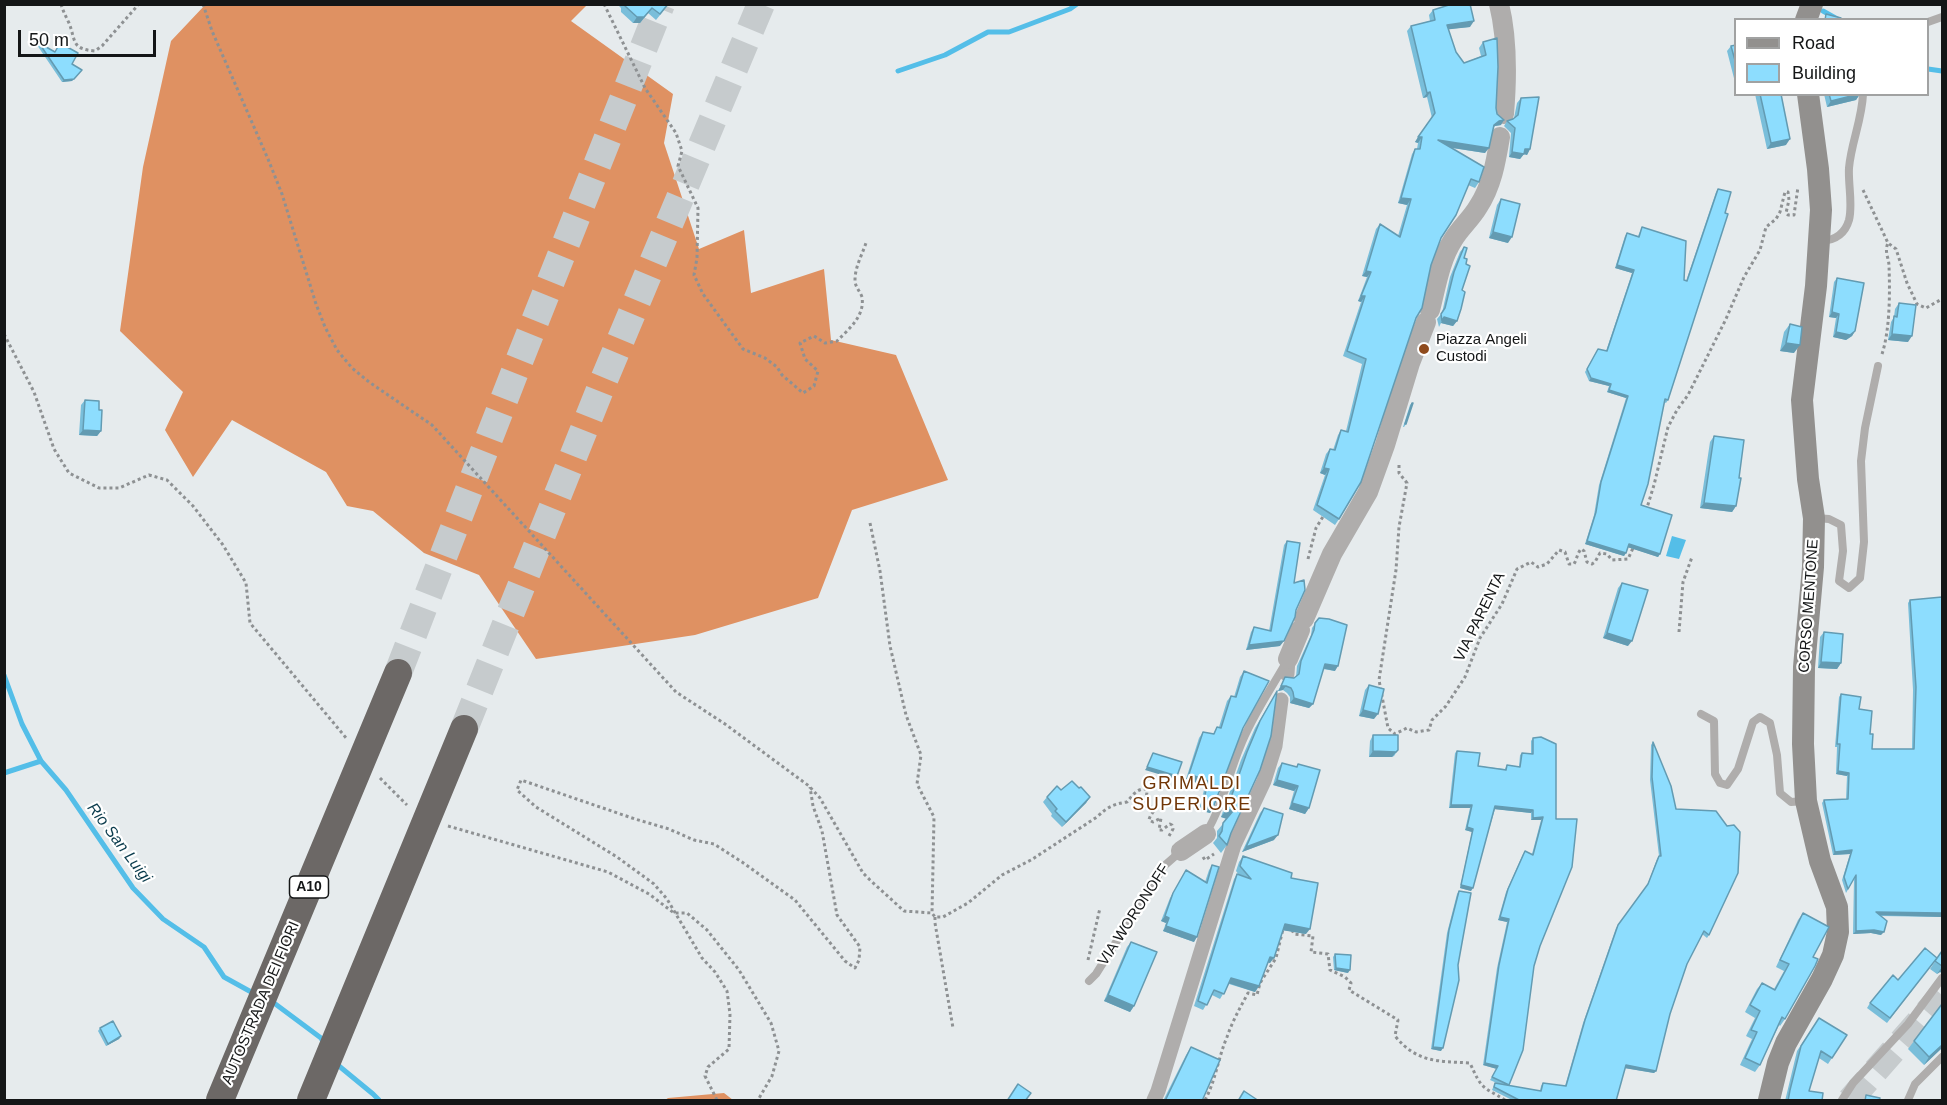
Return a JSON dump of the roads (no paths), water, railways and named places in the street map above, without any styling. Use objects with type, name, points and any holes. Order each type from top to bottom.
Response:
[{"type":"highway","name":"AUTOSTRADA DEI FIORI","points":[[220,1101],[398,673]]},
{"type":"highway","points":[[311,1101],[464,729]]},
{"type":"main road","name":"CORSO MENTONE","points":[[1769,1101],[1778,1063],[1786,1043],[1826,971],[1833,955],[1838,932],[1837,907],[1820,861],[1806,801],[1803,744],[1804,667],[1813,567],[1814,518],[1808,479],[1803,400],[1820,241],[1818,169],[1808,96]]},
{"type":"street","points":[[1499,4],[1503,21],[1507,78],[1504,114]]},
{"type":"street","name":"VIA WORONOFF","points":[[1288,667],[1317,586],[1332,554],[1368,492],[1408,368],[1428,316],[1446,253],[1452,240],[1487,192],[1495,169],[1500,137]]},
{"type":"street","points":[[1154,1101],[1234,845],[1264,781],[1275,746],[1281,700]]},
{"type":"street","name":"VIA WORONOFF","points":[[1181,851],[1206,834]]},
{"type":"lane","points":[[1820,241],[1833,240],[1838,237],[1849,220],[1849,168],[1863,108],[1863,96]]},
{"type":"lane","points":[[1814,518],[1829,519],[1841,525],[1843,551],[1839,580],[1849,588],[1860,578],[1864,542],[1861,461],[1865,428],[1878,366]]},
{"type":"lane","name":"VIA WORONOFF","points":[[1206,834],[1216,816],[1240,747],[1256,714],[1288,667]]},
{"type":"lane","points":[[1701,714],[1714,721],[1715,774],[1720,783],[1727,785],[1738,769],[1753,722],[1760,717],[1770,723],[1778,755],[1780,793],[1791,802],[1806,801]]},
{"type":"lane","name":"VIA WORONOFF","points":[[1089,981],[1105,960],[1164,866],[1181,851]]},
{"type":"lane","points":[[1842,1101],[1853,1083],[1908,1024],[1942,978]]},
{"type":"lane","points":[[1908,1101],[1915,1084],[1942,1057]]},
{"type":"water","points":[[1672,536],[1686,540],[1679,559],[1666,556]]},
{"type":"waterway","points":[[898,71],[945,55],[988,32],[1009,32],[1070,9],[1077,4]]},
{"type":"waterway","points":[[1823,11],[1835,18]]},
{"type":"waterway","points":[[1929,69],[1942,71]]},
{"type":"waterway","name":"Rio San Luigi","points":[[4,675],[22,724],[41,761],[66,790],[133,888],[163,919],[204,947],[224,977],[253,993]]},
{"type":"waterway","points":[[4,773],[41,761]]},
{"type":"waterway","name":"Rio San Luigi","points":[[274,1003],[321,1038],[323,1042]]},
{"type":"waterway","name":"Rio San Luigi","points":[[339,1066],[379,1100]]},
{"type":"tunnel","points":[[398,673],[661,4]]},
{"type":"tunnel","points":[[464,729],[601,387],[761,4]]},
{"type":"tunnel","points":[[1850,1100],[1942,995]]},
{"type":"place","name":"Piazza Angeli Custodi","points":[[1424,349]]},
{"type":"district","name":"GRIMALDI SUPERIORE","points":[[1192,794]]}]
